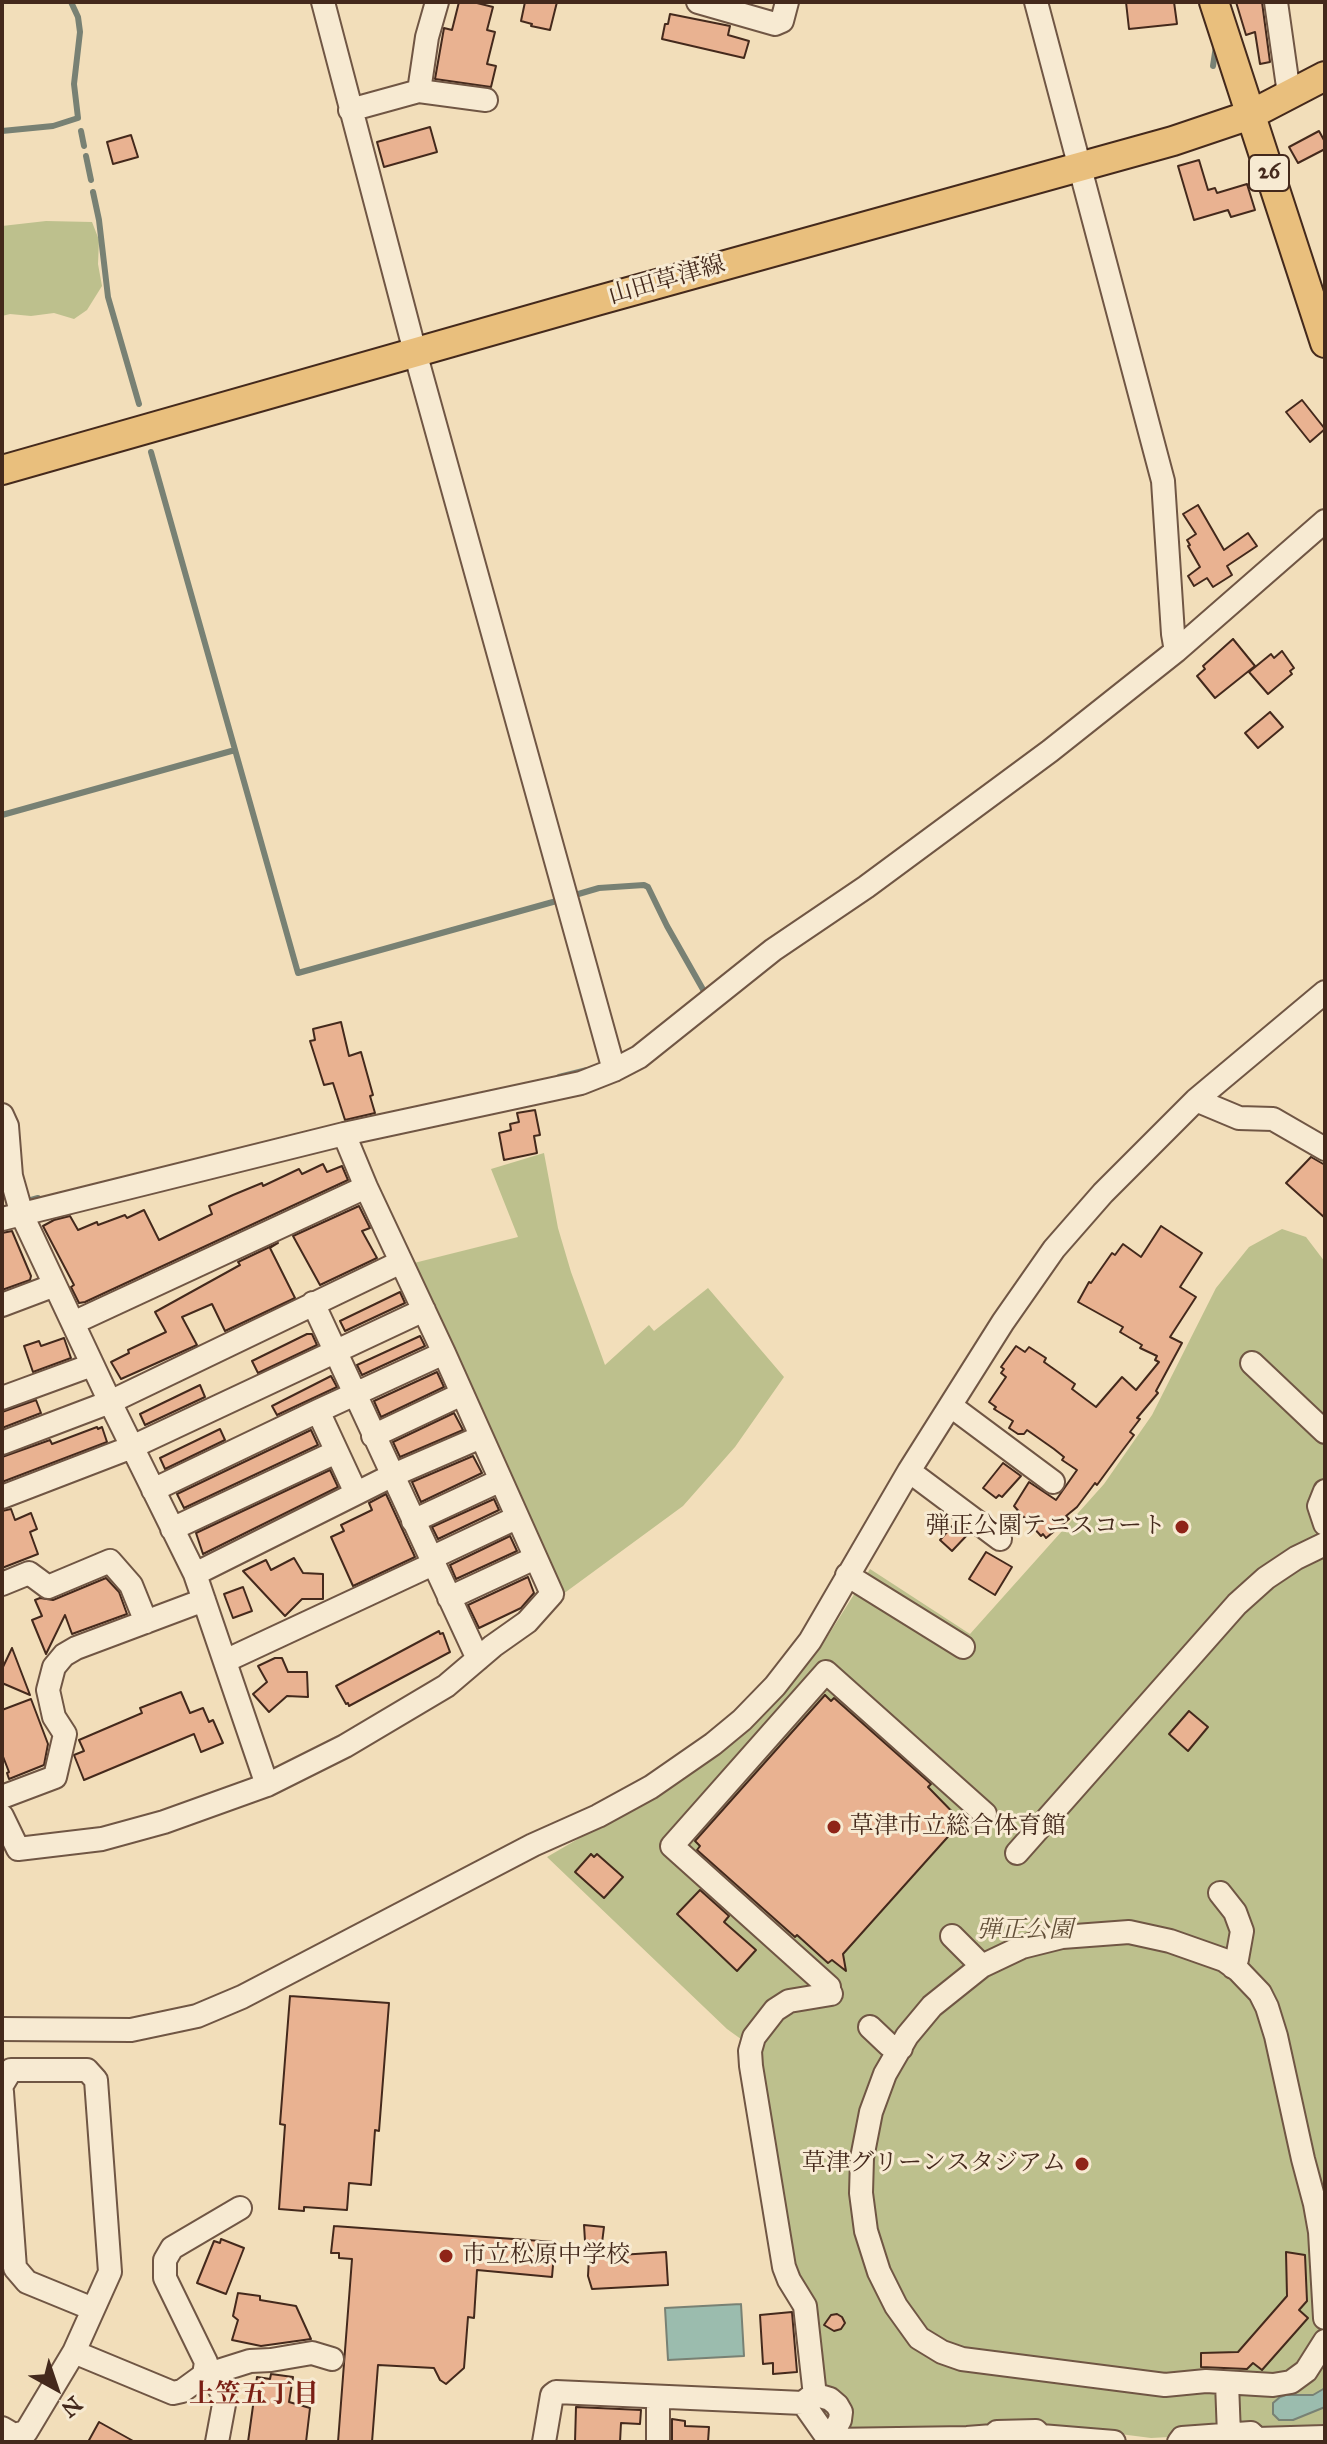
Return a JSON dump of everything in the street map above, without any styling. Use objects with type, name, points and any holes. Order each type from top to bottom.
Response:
[{"type":"main road","name":"26","points":[[1214,2],[1325,343]]},
{"type":"main road","name":"山田草津線","points":[[2,470],[1173,141],[1250,115],[1325,76]]},
{"type":"street","points":[[323,2],[415,352],[614,1070]]},
{"type":"street","points":[[419,91],[427,37],[437,2]]},
{"type":"street","points":[[698,2],[775,24],[782,21],[787,2]]},
{"type":"street","points":[[1036,2],[1163,481],[1176,651]]},
{"type":"street","points":[[1276,2],[1289,94]]},
{"type":"street","points":[[350,110],[419,91],[486,100]]},
{"type":"street","points":[[12,1217],[344,1134],[581,1083],[639,1057],[773,950],[866,887],[1050,751],[1176,651],[1325,521]]},
{"type":"street","points":[[2,2029],[131,2030],[197,2016],[242,1997],[533,1845],[598,1816],[683,1767],[742,1720],[775,1686],[810,1641],[909,1471],[1003,1322],[1054,1249],[1103,1193],[1196,1100],[1325,992]]},
{"type":"street","points":[[1196,1100],[1239,1118],[1273,1119],[1325,1149]]},
{"type":"street","points":[[2,1115],[7,1126],[12,1217],[55,1285],[195,1574],[267,1785]]},
{"type":"street","points":[[2,1816],[18,1849],[88,1841],[164,1822],[267,1785],[345,1746],[446,1686],[527,1622],[552,1594],[344,1134]]},
{"type":"street","points":[[73,1323],[366,1187]]},
{"type":"street","points":[[2,1443],[110,1402],[401,1262]]},
{"type":"street","points":[[2,1305],[55,1285]]},
{"type":"street","points":[[313,1303],[478,1659]]},
{"type":"street","points":[[2,1497],[132,1447],[424,1310]]},
{"type":"street","points":[[153,1490],[444,1353]]},
{"type":"street","points":[[1252,1363],[1325,1432]]},
{"type":"street","points":[[2,1398],[92,1365]]},
{"type":"street","points":[[373,1436],[462,1394]]},
{"type":"street","points":[[951,1406],[1053,1482]]},
{"type":"street","points":[[318,1411],[356,1493]]},
{"type":"street","points":[[195,1574],[391,1476],[481,1437]]},
{"type":"street","points":[[172,1529],[336,1452]]},
{"type":"street","points":[[909,1471],[1000,1539]]},
{"type":"street","points":[[413,1521],[499,1481]]},
{"type":"street","points":[[1325,1491],[1319,1506],[1325,1524]]},
{"type":"street","points":[[225,1661],[516,1518]]},
{"type":"street","points":[[1017,1853],[1237,1604],[1266,1578],[1325,1544]]},
{"type":"street","points":[[449,1598],[535,1558]]},
{"type":"street","points":[[2,1584],[29,1573],[48,1587],[110,1561],[131,1585],[146,1622]]},
{"type":"street","points":[[847,1575],[963,1647]]},
{"type":"street","points":[[2,1797],[55,1777],[65,1734],[54,1717],[48,1690],[54,1667],[64,1655],[204,1600]]},
{"type":"street","points":[[985,1814],[826,1672],[672,1846],[830,1990],[789,2001],[775,2010],[754,2037],[750,2051],[784,2267],[805,2306],[809,2400],[829,2440],[967,2438],[993,2436],[997,2432],[1036,2431],[1041,2436],[1114,2442]]},
{"type":"street","points":[[1220,1893],[1235,1912],[1242,1931],[1233,1967]]},
{"type":"street","points":[[1325,2318],[1320,2232],[1276,2036],[1260,1993],[1224,1960],[1129,1932],[1062,1937],[1022,1947],[982,1966],[932,2006],[907,2036],[885,2074],[871,2112],[862,2158],[861,2193],[866,2231],[879,2272],[896,2306],[919,2338],[942,2352],[962,2359],[1165,2385],[1206,2381],[1273,2385],[1291,2382],[1306,2371],[1325,2341]]},
{"type":"street","points":[[952,1936],[982,1966]]},
{"type":"street","points":[[870,2027],[889,2045],[901,2048]]},
{"type":"street","points":[[2,2085],[11,2070],[87,2070],[96,2080],[110,2272],[74,2352],[26,2432],[14,2435],[2,2428]]},
{"type":"street","points":[[2,2092],[15,2268],[27,2282],[93,2309]]},
{"type":"street","points":[[217,2442],[225,2399],[210,2375],[165,2278],[165,2260],[172,2248],[240,2208]]},
{"type":"street","points":[[74,2352],[173,2393],[182,2391],[204,2375],[250,2361],[312,2353],[332,2359]]},
{"type":"street","points":[[1227,2383],[1229,2435]]},
{"type":"street","points":[[544,2442],[552,2395],[556,2392],[658,2398],[809,2400]]},
{"type":"street","points":[[658,2398],[658,2442]]},
{"type":"street","points":[[1179,2442],[1182,2438],[1251,2433],[1257,2439],[1324,2439]]},
{"type":"green space","points":[[46,221],[92,222],[99,240],[98,264],[102,286],[87,310],[74,319],[54,313],[2,316],[2,226]]},
{"type":"green space","points":[[544,1153],[558,1228],[605,1365],[649,1325],[654,1331],[708,1288],[784,1377],[735,1447],[683,1506],[559,1597],[410,1264],[518,1237],[491,1169]]},
{"type":"green space","name":"弾正公園","points":[[1282,1229],[1306,1237],[1325,1262],[1325,2424],[1261,2430],[1253,2422],[1181,2427],[1169,2437],[1151,2438],[1089,2430],[1048,2429],[1039,2421],[992,2422],[983,2430],[830,2431],[813,2407],[798,2306],[745,2042],[727,2029],[547,1857],[695,1771],[739,1739],[778,1700],[819,1650],[870,1569],[970,1634],[1104,1484],[1152,1415],[1216,1288],[1249,1247]]},
{"type":"shaded area","points":[[741,2304],[744,2356],[668,2360],[665,2308]]},
{"type":"shaded area","points":[[1325,2388],[1325,2407],[1293,2420],[1279,2420],[1273,2414],[1273,2403],[1280,2397],[1313,2395]]},
{"type":"building","points":[[459,2],[493,7],[487,30],[495,32],[487,64],[496,66],[491,87],[435,79],[444,28],[452,30]]},
{"type":"building","points":[[525,2],[557,2],[550,30],[521,21]]},
{"type":"building","points":[[1126,2],[1174,2],[1177,24],[1129,29]]},
{"type":"building","points":[[1236,2],[1262,2],[1270,62],[1260,64],[1255,32],[1246,35]]},
{"type":"building","points":[[670,14],[730,26],[728,35],[749,41],[744,58],[662,39]]},
{"type":"building","points":[[430,127],[437,152],[384,167],[377,142]]},
{"type":"building","points":[[1319,131],[1325,149],[1298,163],[1289,147]]},
{"type":"building","points":[[131,135],[138,157],[113,164],[107,142]]},
{"type":"building","points":[[1199,160],[1208,190],[1215,188],[1217,193],[1247,184],[1255,210],[1231,217],[1228,210],[1194,220],[1178,166]]},
{"type":"building","points":[[1302,400],[1325,429],[1310,442],[1286,412]]},
{"type":"building","points":[[1198,505],[1224,550],[1248,533],[1257,546],[1227,566],[1232,575],[1213,587],[1207,578],[1194,586],[1188,576],[1200,567],[1187,540],[1196,534],[1183,514]]},
{"type":"building","points":[[1233,639],[1255,666],[1215,698],[1197,676],[1205,669],[1203,666]]},
{"type":"building","points":[[1282,651],[1294,668],[1290,671],[1292,674],[1268,694],[1249,672],[1271,654],[1274,658]]},
{"type":"building","points":[[1270,712],[1283,727],[1258,748],[1245,733]]},
{"type":"building","points":[[341,1022],[349,1056],[361,1052],[375,1113],[345,1120],[333,1083],[324,1085],[310,1041],[315,1040],[313,1029]]},
{"type":"building","points":[[535,1110],[540,1135],[534,1136],[537,1153],[504,1160],[499,1133],[511,1130],[510,1124],[519,1122],[517,1113]]},
{"type":"building","points":[[1311,1157],[1325,1165],[1325,1218],[1286,1183]]},
{"type":"building","points":[[323,1164],[327,1172],[342,1166],[348,1180],[85,1302],[79,1303],[71,1287],[74,1285],[43,1226],[70,1216],[78,1230],[125,1215],[127,1218],[144,1210],[159,1240],[212,1214],[209,1206],[299,1169],[302,1174]]},
{"type":"building","points":[[359,1206],[370,1228],[362,1231],[377,1258],[320,1285],[293,1236]]},
{"type":"building","points":[[1161,1226],[1202,1253],[1180,1287],[1196,1297],[1170,1337],[1182,1343],[1156,1391],[1158,1393],[1137,1418],[1140,1419],[1130,1432],[1134,1435],[1097,1485],[1095,1483],[1066,1516],[1069,1519],[1046,1538],[1014,1506],[1029,1482],[1056,1500],[1077,1470],[1027,1430],[1024,1434],[1018,1434],[1009,1428],[1013,1421],[994,1409],[996,1407],[989,1402],[1006,1377],[1001,1373],[1004,1369],[1001,1367],[1016,1346],[1025,1352],[1029,1347],[1046,1358],[1044,1362],[1075,1384],[1072,1389],[1096,1407],[1122,1377],[1136,1390],[1159,1362],[1155,1360],[1157,1356],[1140,1348],[1142,1345],[1120,1332],[1123,1327],[1078,1302],[1112,1253],[1115,1255],[1123,1244],[1141,1257]]},
{"type":"building","points":[[12,1231],[31,1276],[30,1280],[2,1290],[2,1233]]},
{"type":"building","points":[[278,1243],[270,1248],[295,1298],[225,1331],[212,1304],[182,1317],[197,1345],[121,1379],[111,1362],[166,1332],[155,1312],[240,1265],[238,1262]]},
{"type":"building","points":[[400,1292],[405,1303],[345,1331],[340,1321]]},
{"type":"building","points":[[312,1334],[317,1345],[258,1373],[252,1361]]},
{"type":"building","points":[[420,1336],[425,1346],[362,1375],[357,1365]]},
{"type":"building","points":[[64,1338],[71,1358],[33,1372],[24,1346],[39,1341],[41,1346]]},
{"type":"building","points":[[437,1372],[444,1387],[381,1417],[374,1401]]},
{"type":"building","points":[[331,1376],[337,1387],[277,1415],[272,1406]]},
{"type":"building","points":[[200,1385],[205,1397],[145,1425],[140,1414]]},
{"type":"building","points":[[36,1400],[41,1413],[2,1428],[2,1412]]},
{"type":"building","points":[[454,1413],[463,1430],[400,1457],[393,1442]]},
{"type":"building","points":[[102,1427],[107,1442],[2,1482],[2,1457],[50,1440],[52,1444]]},
{"type":"building","points":[[220,1429],[225,1440],[165,1469],[160,1458]]},
{"type":"building","points":[[311,1430],[318,1445],[184,1508],[177,1494]]},
{"type":"building","points":[[473,1456],[482,1473],[421,1502],[412,1482]]},
{"type":"building","points":[[1003,1463],[1021,1476],[1002,1497],[999,1495],[996,1498],[983,1488]]},
{"type":"building","points":[[330,1470],[338,1487],[203,1554],[196,1533]]},
{"type":"building","points":[[386,1494],[415,1557],[353,1586],[331,1537],[344,1531],[341,1525],[372,1510],[369,1503]]},
{"type":"building","points":[[494,1499],[499,1510],[438,1539],[432,1527]]},
{"type":"building","points":[[11,1509],[15,1520],[31,1513],[37,1529],[30,1532],[38,1554],[2,1568],[2,1511]]},
{"type":"building","points":[[955,1523],[969,1533],[952,1551],[940,1540]]},
{"type":"building","points":[[510,1536],[517,1551],[456,1579],[450,1565]]},
{"type":"building","points":[[986,1552],[1012,1567],[995,1595],[969,1579]]},
{"type":"building","points":[[294,1558],[303,1573],[323,1574],[323,1599],[302,1599],[285,1616],[243,1571],[266,1560],[271,1570]]},
{"type":"building","points":[[528,1577],[534,1593],[521,1608],[479,1628],[468,1605]]},
{"type":"building","points":[[106,1578],[119,1592],[127,1614],[72,1634],[65,1615],[46,1654],[32,1620],[42,1616],[35,1600],[53,1600]]},
{"type":"building","points":[[243,1587],[252,1611],[233,1618],[224,1594]]},
{"type":"building","points":[[439,1631],[443,1633],[450,1652],[349,1706],[346,1704],[336,1686]]},
{"type":"building","points":[[12,1648],[30,1695],[2,1683],[2,1669]]},
{"type":"building","points":[[282,1658],[288,1672],[307,1672],[308,1697],[287,1696],[269,1712],[253,1694],[267,1682],[258,1666]]},
{"type":"building","points":[[181,1692],[190,1713],[203,1708],[209,1722],[213,1720],[223,1743],[201,1752],[194,1734],[84,1780],[74,1755],[84,1751],[79,1740],[142,1713],[140,1708]]},
{"type":"building","name":"草津市立総合体育館","points":[[825,1695],[831,1701],[834,1698],[931,1784],[928,1787],[970,1830],[954,1830],[843,1954],[846,1971],[832,1960],[828,1963],[797,1935],[795,1937],[697,1850],[700,1846],[695,1841]]},
{"type":"building","points":[[31,1699],[48,1744],[44,1765],[9,1779],[2,1754],[2,1710]]},
{"type":"building","points":[[1189,1711],[1208,1727],[1188,1751],[1169,1734]]},
{"type":"building","points":[[591,1854],[594,1857],[597,1854],[623,1877],[604,1898],[575,1872]]},
{"type":"building","points":[[700,1890],[729,1916],[724,1922],[756,1950],[737,1971],[677,1914]]},
{"type":"building","points":[[290,1996],[389,2003],[379,2131],[375,2130],[371,2185],[349,2183],[347,2210],[279,2209],[285,2125],[280,2124]]},
{"type":"building","points":[[584,2225],[604,2227],[602,2243],[585,2241]]},
{"type":"building","points":[[334,2226],[555,2242],[552,2277],[477,2270],[474,2318],[468,2317],[464,2368],[446,2384],[434,2368],[378,2365],[372,2442],[338,2442],[352,2259],[339,2258],[339,2253],[331,2253]]},
{"type":"building","points":[[221,2239],[244,2248],[226,2294],[197,2283],[214,2241],[220,2243]]},
{"type":"building","points":[[666,2252],[668,2285],[592,2289],[588,2276],[589,2257]]},
{"type":"building","points":[[1286,2252],[1305,2255],[1307,2301],[1299,2310],[1308,2318],[1262,2370],[1253,2363],[1247,2369],[1201,2367],[1201,2353],[1238,2352],[1287,2296]]},
{"type":"building","points":[[238,2293],[296,2306],[311,2339],[261,2346],[232,2340],[238,2320],[233,2316]]},
{"type":"building","points":[[792,2312],[797,2372],[773,2374],[773,2363],[763,2364],[760,2315]]},
{"type":"building","points":[[837,2314],[845,2323],[841,2329],[834,2331],[824,2325],[831,2315]]},
{"type":"building","points":[[271,2374],[293,2377],[289,2402],[310,2408],[306,2442],[248,2442],[257,2377],[270,2379]]},
{"type":"building","points":[[576,2407],[641,2410],[640,2424],[621,2423],[620,2442],[575,2442]]},
{"type":"building","points":[[672,2419],[685,2421],[685,2426],[709,2427],[708,2442],[672,2442]]},
{"type":"building","points":[[99,2422],[135,2442],[88,2442]]},
{"type":"waterway","points":[[2,131],[53,126],[78,118],[74,84],[80,32],[71,2]]},
{"type":"waterway","points":[[1213,66],[1216,46]]},
{"type":"waterway","points":[[81,131],[84,146]]},
{"type":"waterway","points":[[86,156],[91,180]]},
{"type":"waterway","points":[[93,192],[108,297],[139,404]]},
{"type":"waterway","points":[[151,452],[298,973],[560,900]]},
{"type":"waterway","points":[[2,815],[235,750]]},
{"type":"waterway","points":[[575,895],[599,888],[648,887],[705,993],[703,995]]},
{"type":"waterway","points":[[559,1077],[587,1070]]},
{"type":"waterway","points":[[31,1200],[38,1198]]},
{"type":"place","name":"弾正公園テニスコート","points":[[1182,1527]]},
{"type":"place","name":"草津市立総合体育館","points":[[834,1827]]},
{"type":"place","name":"草津グリーンスタジアム","points":[[1082,2164]]},
{"type":"place","name":"市立松原中学校","points":[[446,2256]]},
{"type":"district","name":"上笠五丁目","points":[[254,2396]]}]
